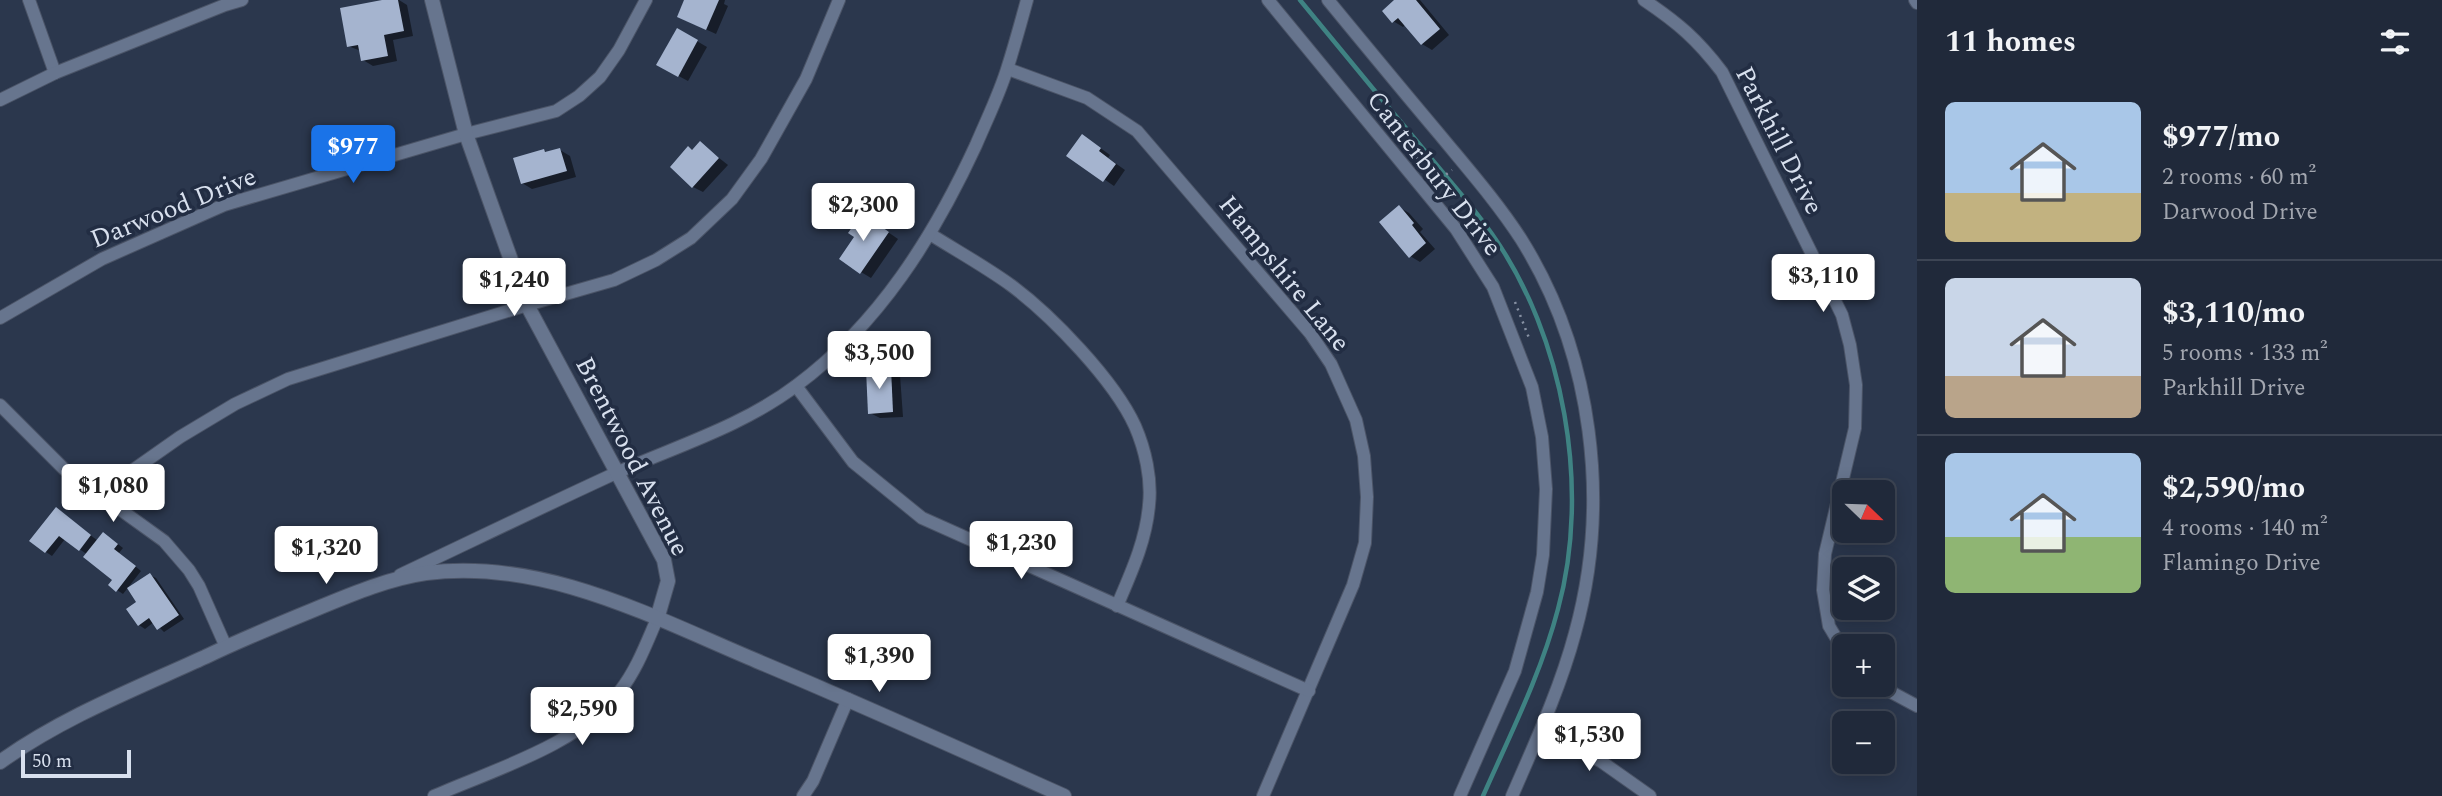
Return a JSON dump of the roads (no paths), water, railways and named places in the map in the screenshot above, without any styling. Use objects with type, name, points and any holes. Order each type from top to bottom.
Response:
[{"type":"street","points":[[29,0],[55,73]]},
{"type":"street","points":[[0,100],[55,73],[224,2],[242,0]]},
{"type":"street","name":"Brentwood Avenue","points":[[432,0],[466,134],[527,305],[667,570],[668,581],[657,619]]},
{"type":"street","name":"Darwood Drive","points":[[0,318],[102,258],[224,205],[466,134],[556,111],[579,96],[600,77],[619,50],[646,0]]},
{"type":"street","points":[[106,500],[126,475],[180,437],[235,404],[288,379],[614,280],[656,260],[691,238],[732,199],[761,159],[811,68],[839,0]]},
{"type":"street","points":[[0,762],[41,736],[115,696],[380,584],[616,473],[745,418],[796,386],[862,327],[898,282],[930,234],[963,173],[1008,68],[1027,0]]},
{"type":"street","name":"Canterbury Drive","points":[[1268,0],[1456,229],[1493,288],[1532,387],[1542,438],[1546,489],[1543,555],[1538,592],[1515,671],[1460,796]]},
{"type":"street","name":"Canterbury Drive","points":[[1328,0],[1489,193],[1521,240],[1546,285],[1566,335],[1580,386],[1589,429],[1594,483],[1593,534],[1587,583],[1564,670],[1512,796]]},
{"type":"street","name":"Parkhill Drive","points":[[1644,0],[1701,44],[1722,72],[1842,315],[1856,385],[1855,428],[1825,554],[1823,590],[1829,626],[1834,634]]},
{"type":"street","name":"Hampshire Lane","points":[[1008,68],[1087,98],[1137,131],[1310,333],[1331,364],[1356,420],[1364,456],[1367,496],[1365,543],[1353,585],[1264,796]]},
{"type":"street","points":[[930,234],[1010,284],[1043,311],[1109,385],[1135,425],[1146,462],[1150,503],[1143,542],[1117,606]]},
{"type":"street","points":[[796,386],[853,462],[922,518],[1309,691]]},
{"type":"street","points":[[0,405],[64,469],[148,528],[176,554],[199,586],[226,647]]},
{"type":"street","points":[[380,584],[426,573],[495,572],[531,576],[572,586],[848,699],[1064,796]]},
{"type":"street","points":[[434,796],[561,741],[583,727],[620,692],[640,658],[657,619]]},
{"type":"street","points":[[1895,694],[1917,706]]},
{"type":"street","points":[[803,796],[813,781],[848,699]]},
{"type":"street","points":[[1541,730],[1602,762],[1650,796]]},
{"type":"waterway","points":[[1300,0],[1492,234],[1517,274],[1537,319],[1553,366],[1564,414],[1571,464],[1572,514],[1568,562],[1558,609],[1543,657],[1483,796]]}]
